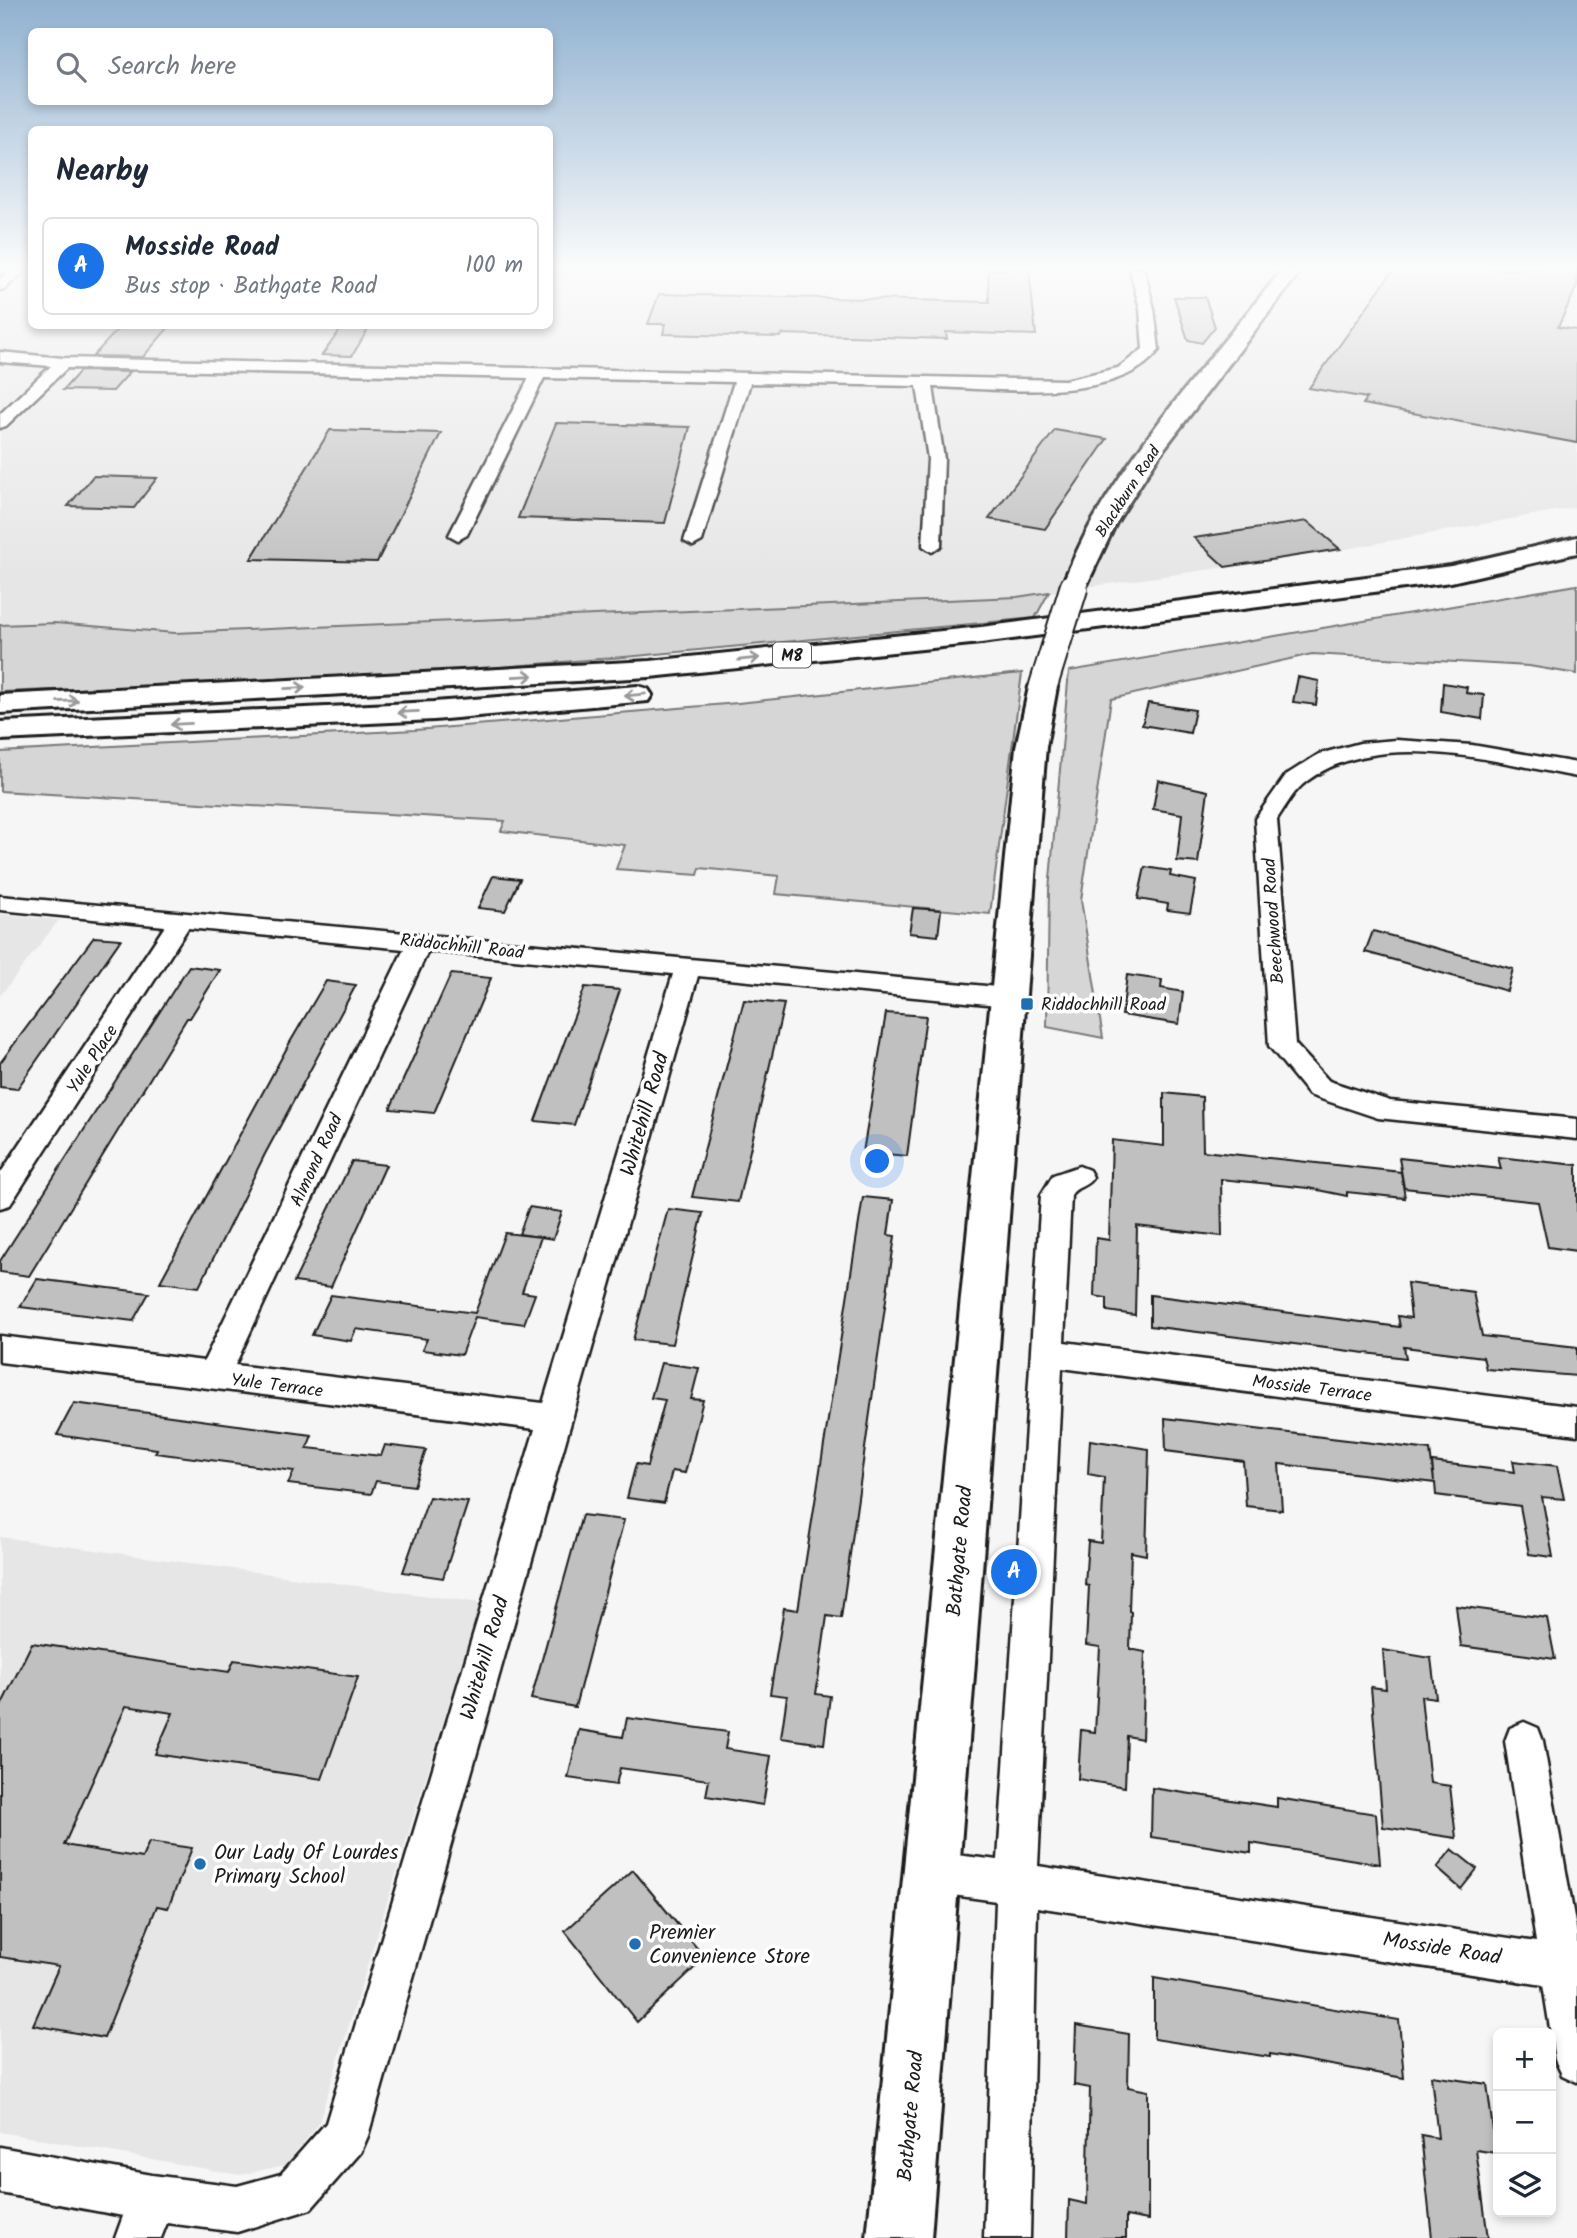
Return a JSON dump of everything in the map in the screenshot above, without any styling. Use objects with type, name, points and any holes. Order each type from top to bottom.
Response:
[{"type":"main road","name":"Blackburn Road","points":[[1043,687],[1074,587],[1107,517],[1131,479],[1209,373]]},
{"type":"main road","name":"M8","points":[[0,704],[650,669],[981,635],[1437,576],[1577,545]]},
{"type":"main road","name":"M8","points":[[0,731],[209,723],[500,706],[973,662],[1338,612],[1577,571]]},
{"type":"main road","name":"Bathgate Road","points":[[899,2238],[1020,864],[1031,747],[1043,687]]},
{"type":"street","points":[[0,423],[52,373]]},
{"type":"street","points":[[514,373],[1065,385],[1120,373]]},
{"type":"street","points":[[458,535],[538,374]]},
{"type":"street","points":[[694,541],[743,379]]},
{"type":"street","points":[[924,382],[936,459],[932,546]]},
{"type":"street","name":"Beechwood Road","points":[[1577,770],[1443,748],[1388,746],[1339,753],[1298,776],[1266,819],[1282,1046],[1319,1088],[1388,1111],[1577,1129]]},
{"type":"street","name":"Riddochhill Road","points":[[0,903],[1008,997]]},
{"type":"street","name":"Yule Place","points":[[0,1197],[181,920]]},
{"type":"street","name":"Almond Road","points":[[213,1377],[420,942]]},
{"type":"street","name":"Whitehill Road","points":[[0,2170],[145,2218],[237,2208],[295,2193],[345,2136],[687,969]]},
{"type":"street","points":[[1007,2238],[1017,1883],[1056,1195],[1063,1183],[1079,1177]]},
{"type":"street","name":"Yule Terrace","points":[[0,1349],[555,1418]]},
{"type":"street","name":"Mosside Terrace","points":[[1046,1353],[1577,1421]]},
{"type":"street","points":[[1524,1741],[1568,1968],[1577,2060]]},
{"type":"street","name":"Mosside Road","points":[[932,1872],[1568,1968]]},
{"type":"shaded area","points":[[0,373],[1577,373],[1577,507],[1324,553],[1017,597],[175,633],[55,623],[0,625]]},
{"type":"shaded area","points":[[1577,585],[1577,674],[1529,666],[1312,654],[1111,699],[1081,900],[1103,1038],[1047,1027],[1049,890],[1069,671]]},
{"type":"shaded area","points":[[1049,592],[1035,618],[636,656],[362,678],[0,692],[0,625],[55,623],[175,633],[1017,597]]},
{"type":"shaded area","points":[[1022,673],[990,914],[776,894],[779,876],[700,868],[698,875],[616,869],[625,845],[501,831],[505,821],[0,791],[0,752],[415,730],[738,703]]},
{"type":"shaded area","points":[[0,914],[59,920],[0,996]]},
{"type":"shaded area","name":"Our Lady Of Lourdes Primary School","points":[[0,1537],[480,1603],[318,2125],[285,2165],[240,2175],[0,2132]]},
{"type":"building","points":[[78,373],[129,373],[113,391],[63,390]]},
{"type":"building","points":[[1319,373],[1577,373],[1577,443],[1363,404],[1367,398],[1309,388]]},
{"type":"building","points":[[556,423],[690,427],[665,523],[518,518]]},
{"type":"building","points":[[330,430],[441,433],[377,562],[251,559]]},
{"type":"building","points":[[1055,430],[1107,439],[1045,529],[989,519]]},
{"type":"building","points":[[93,476],[157,478],[134,508],[68,506]]},
{"type":"building","points":[[1307,521],[1340,549],[1225,567],[1194,538]]},
{"type":"building","points":[[1298,677],[1319,681],[1316,705],[1293,702]]},
{"type":"building","points":[[1443,683],[1467,687],[1466,693],[1484,695],[1482,719],[1441,712]]},
{"type":"building","points":[[1148,703],[1195,710],[1190,733],[1142,725]]},
{"type":"building","points":[[1158,780],[1208,791],[1198,863],[1177,861],[1182,814],[1153,809]]},
{"type":"building","points":[[1145,867],[1171,871],[1170,876],[1196,881],[1190,913],[1167,910],[1168,904],[1138,899]]},
{"type":"building","points":[[493,876],[520,879],[505,911],[478,908]]},
{"type":"building","points":[[913,908],[941,910],[938,936],[909,933]]},
{"type":"building","points":[[1373,931],[1513,969],[1507,991],[1365,952]]},
{"type":"building","points":[[94,937],[121,939],[17,1089],[0,1087],[0,1063]]},
{"type":"building","points":[[189,966],[220,970],[190,1018],[187,1018],[29,1276],[0,1272],[0,1261]]},
{"type":"building","points":[[451,974],[491,978],[434,1113],[390,1109]]},
{"type":"building","points":[[1127,975],[1162,980],[1161,988],[1183,992],[1179,1024],[1122,1015]]},
{"type":"building","points":[[326,981],[356,985],[265,1154],[199,1287],[160,1282],[289,1044]]},
{"type":"building","points":[[585,987],[620,990],[574,1125],[535,1121]]},
{"type":"building","points":[[744,1000],[784,1004],[738,1202],[692,1197]]},
{"type":"building","points":[[886,1013],[926,1016],[907,1156],[863,1152]]},
{"type":"building","points":[[1164,1093],[1202,1097],[1203,1151],[1401,1172],[1405,1198],[1347,1192],[1347,1196],[1308,1188],[1221,1179],[1222,1236],[1137,1226],[1135,1315],[1107,1311],[1107,1298],[1094,1296],[1096,1238],[1109,1240],[1112,1140],[1164,1146]]},
{"type":"building","points":[[1498,1157],[1577,1165],[1577,1251],[1548,1247],[1538,1202],[1404,1188],[1399,1158],[1501,1169]]},
{"type":"building","points":[[352,1161],[386,1165],[331,1287],[294,1282]]},
{"type":"building","points":[[863,1197],[893,1200],[888,1235],[895,1236],[841,1618],[827,1616],[816,1694],[830,1696],[824,1744],[781,1738],[787,1696],[770,1694],[784,1608],[798,1610]]},
{"type":"building","points":[[529,1207],[562,1212],[553,1239],[519,1234]]},
{"type":"building","points":[[668,1209],[703,1213],[672,1344],[633,1340]]},
{"type":"building","points":[[505,1233],[541,1237],[522,1292],[535,1294],[524,1324],[475,1317],[461,1355],[422,1350],[427,1339],[356,1329],[351,1341],[312,1335],[331,1295],[475,1313]]},
{"type":"building","points":[[37,1279],[149,1293],[133,1321],[20,1307]]},
{"type":"building","points":[[1407,1283],[1473,1292],[1482,1336],[1577,1347],[1577,1376],[1486,1369],[1483,1357],[1404,1347],[1406,1358],[1150,1326],[1150,1295],[1400,1327],[1398,1316],[1411,1318]]},
{"type":"building","points":[[661,1363],[699,1368],[691,1399],[703,1400],[685,1473],[672,1471],[664,1503],[627,1498],[636,1464],[647,1466],[665,1400],[651,1398]]},
{"type":"building","points":[[74,1403],[312,1435],[307,1448],[381,1456],[385,1445],[426,1450],[414,1486],[376,1481],[371,1494],[288,1484],[294,1471],[155,1453],[157,1449],[57,1435]]},
{"type":"building","points":[[1165,1418],[1430,1450],[1434,1481],[1432,1462],[1515,1472],[1513,1461],[1557,1466],[1564,1499],[1542,1497],[1553,1557],[1529,1554],[1520,1506],[1436,1495],[1435,1483],[1279,1464],[1282,1510],[1246,1506],[1243,1461],[1166,1451]]},
{"type":"building","points":[[1090,1440],[1149,1449],[1146,1555],[1131,1552],[1129,1611],[1130,1649],[1145,1652],[1142,1739],[1127,1736],[1125,1787],[1078,1779],[1081,1730],[1095,1732],[1100,1647],[1086,1645],[1089,1586],[1085,1585],[1088,1541],[1101,1543],[1104,1477],[1088,1474]]},
{"type":"building","points":[[429,1497],[468,1502],[443,1578],[403,1572]]},
{"type":"building","points":[[582,1515],[624,1520],[575,1707],[531,1699]]},
{"type":"building","points":[[1456,1606],[1547,1618],[1555,1659],[1461,1646]]},
{"type":"building","points":[[32,1643],[229,1672],[234,1660],[358,1677],[322,1779],[155,1754],[173,1713],[126,1706],[64,1845],[142,1858],[149,1842],[192,1848],[168,1908],[157,1906],[104,2038],[33,2025],[59,1966],[0,1957],[0,1708]]},
{"type":"building","points":[[1383,1650],[1431,1658],[1436,1698],[1421,1696],[1430,1783],[1450,1786],[1456,1838],[1383,1827],[1371,1687],[1386,1689]]},
{"type":"building","points":[[627,1718],[728,1732],[725,1749],[771,1756],[763,1805],[706,1796],[709,1780],[620,1768],[616,1785],[568,1778],[579,1730],[623,1737]]},
{"type":"building","points":[[1152,1788],[1277,1807],[1277,1798],[1376,1814],[1380,1864],[1251,1843],[1251,1853],[1151,1837]]},
{"type":"building","points":[[1452,1849],[1477,1869],[1461,1889],[1437,1868]]},
{"type":"building","name":"Premier Convenience Store","points":[[633,1870],[705,1958],[637,2022],[565,1931]]},
{"type":"building","points":[[1154,1978],[1399,2020],[1404,2078],[1270,2054],[1270,2057],[1154,2039]]},
{"type":"building","points":[[1076,2025],[1129,2034],[1128,2087],[1148,2091],[1148,2220],[1126,2216],[1126,2238],[1068,2238],[1069,2200],[1087,2204],[1090,2088],[1074,2085]]},
{"type":"building","points":[[1431,2076],[1487,2084],[1493,2153],[1476,2150],[1488,2238],[1432,2238],[1421,2135],[1438,2138]]},
{"type":"place","name":"Riddochhill Road","points":[[1027,1004]]},
{"type":"place","name":"Mosside Road","points":[[1014,1572]]},
{"type":"place","name":"Our Lady Of Lourdes Primary School","points":[[200,1864]]},
{"type":"place","name":"Premier Convenience Store","points":[[635,1944]]}]
